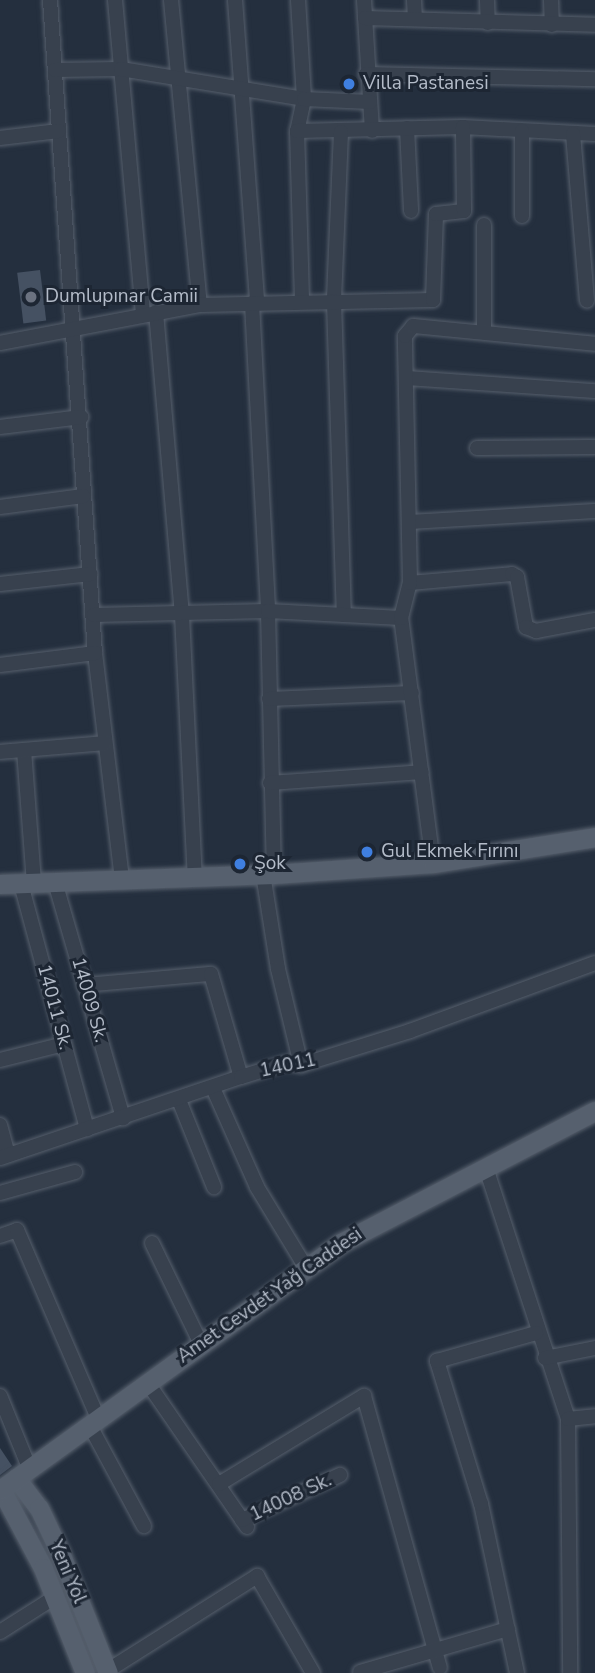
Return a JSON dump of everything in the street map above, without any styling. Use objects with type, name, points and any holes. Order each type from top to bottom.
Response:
[{"type":"main road","points":[[0,884],[195,878],[433,863],[595,837]]},
{"type":"main road","name":"Amet Cevdet Yağ Caddesi","points":[[12,1481],[341,1243],[595,1111]]},
{"type":"main road","points":[[12,1481],[85,1673]]},
{"type":"main road","name":"Yeni Yol","points":[[12,1481],[38,1508],[61,1555],[108,1672]]},
{"type":"street","points":[[50,0],[72,328],[81,417],[83,496],[95,653],[121,880]]},
{"type":"street","points":[[115,0],[182,615],[195,878]]},
{"type":"street","points":[[170,0],[200,305]]},
{"type":"street","points":[[235,0],[254,303],[268,611],[268,874],[278,969],[301,1065]]},
{"type":"street","points":[[298,0],[304,99],[297,131],[302,301]]},
{"type":"street","points":[[364,0],[366,74],[372,131]]},
{"type":"street","points":[[414,0],[415,18]]},
{"type":"street","points":[[487,0],[488,23]]},
{"type":"street","points":[[551,0],[552,25]]},
{"type":"street","points":[[365,18],[552,25],[595,24]]},
{"type":"street","points":[[55,70],[121,69],[304,99],[370,102]]},
{"type":"street","points":[[366,74],[595,79]]},
{"type":"street","points":[[297,131],[463,127],[595,134]]},
{"type":"street","points":[[0,343],[200,305],[433,300],[436,214],[464,211],[463,127]]},
{"type":"street","points":[[407,128],[411,211]]},
{"type":"street","points":[[0,138],[59,131]]},
{"type":"street","points":[[522,131],[523,216]]},
{"type":"street","points":[[341,132],[334,301],[344,615]]},
{"type":"street","points":[[573,134],[587,300]]},
{"type":"street","points":[[484,225],[484,331]]},
{"type":"street","points":[[433,863],[401,618],[410,583],[405,337],[413,326],[484,331],[511,338],[595,344]]},
{"type":"street","points":[[407,378],[595,391]]},
{"type":"street","points":[[0,427],[81,417]]},
{"type":"street","points":[[477,448],[595,447]]},
{"type":"street","points":[[0,507],[83,496]]},
{"type":"street","points":[[410,522],[595,511]]},
{"type":"street","points":[[0,584],[90,574]]},
{"type":"street","points":[[410,583],[512,574],[517,577],[526,627],[536,631],[595,620]]},
{"type":"street","points":[[94,615],[268,611],[401,618]]},
{"type":"street","points":[[0,665],[95,653]]},
{"type":"street","points":[[269,699],[412,693]]},
{"type":"street","points":[[0,752],[105,743]]},
{"type":"street","name":"14011 Sk.","points":[[24,750],[27,883],[64,1044],[87,1129]]},
{"type":"street","points":[[270,783],[422,772]]},
{"type":"street","name":"14009 Sk.","points":[[55,882],[123,1118]]},
{"type":"street","name":"14011","points":[[0,1125],[4,1157],[286,1063],[301,1065],[410,1031],[595,962]]},
{"type":"street","points":[[84,985],[211,974],[241,1077]]},
{"type":"street","points":[[0,1060],[64,1044]]},
{"type":"street","points":[[213,1088],[257,1187],[306,1268]]},
{"type":"street","points":[[179,1100],[214,1187]]},
{"type":"street","points":[[485,1168],[536,1333],[568,1419],[570,1673]]},
{"type":"street","points":[[0,1193],[75,1172]]},
{"type":"street","points":[[0,1236],[17,1230],[94,1421],[144,1526]]},
{"type":"street","points":[[152,1243],[201,1343]]},
{"type":"street","points":[[517,1673],[481,1504],[438,1361],[536,1333]]},
{"type":"street","points":[[545,1359],[595,1348]]},
{"type":"street","points":[[147,1382],[219,1484],[364,1396],[440,1668]]},
{"type":"street","points":[[0,1396],[12,1481]]},
{"type":"street","points":[[568,1419],[595,1416]]},
{"type":"street","name":"14008 Sk.","points":[[219,1484],[244,1524],[341,1475]]},
{"type":"street","points":[[108,1672],[257,1576],[313,1673]]},
{"type":"street","points":[[0,1632],[55,1597]]},
{"type":"street","points":[[360,1672],[508,1629]]},
{"type":"building","name":"Dumlupınar Camii","points":[[40,270],[46,321],[23,323],[17,273]]},
{"type":"building","points":[[0,1448],[12,1466],[0,1475]]},
{"type":"place","name":"Villa Pastanesi","points":[[349,84]]},
{"type":"place","name":"Dumlupınar Camii","points":[[31,297]]},
{"type":"place","name":"Gul Ekmek Fırını","points":[[367,852]]},
{"type":"place","name":"Şok","points":[[240,864]]}]
